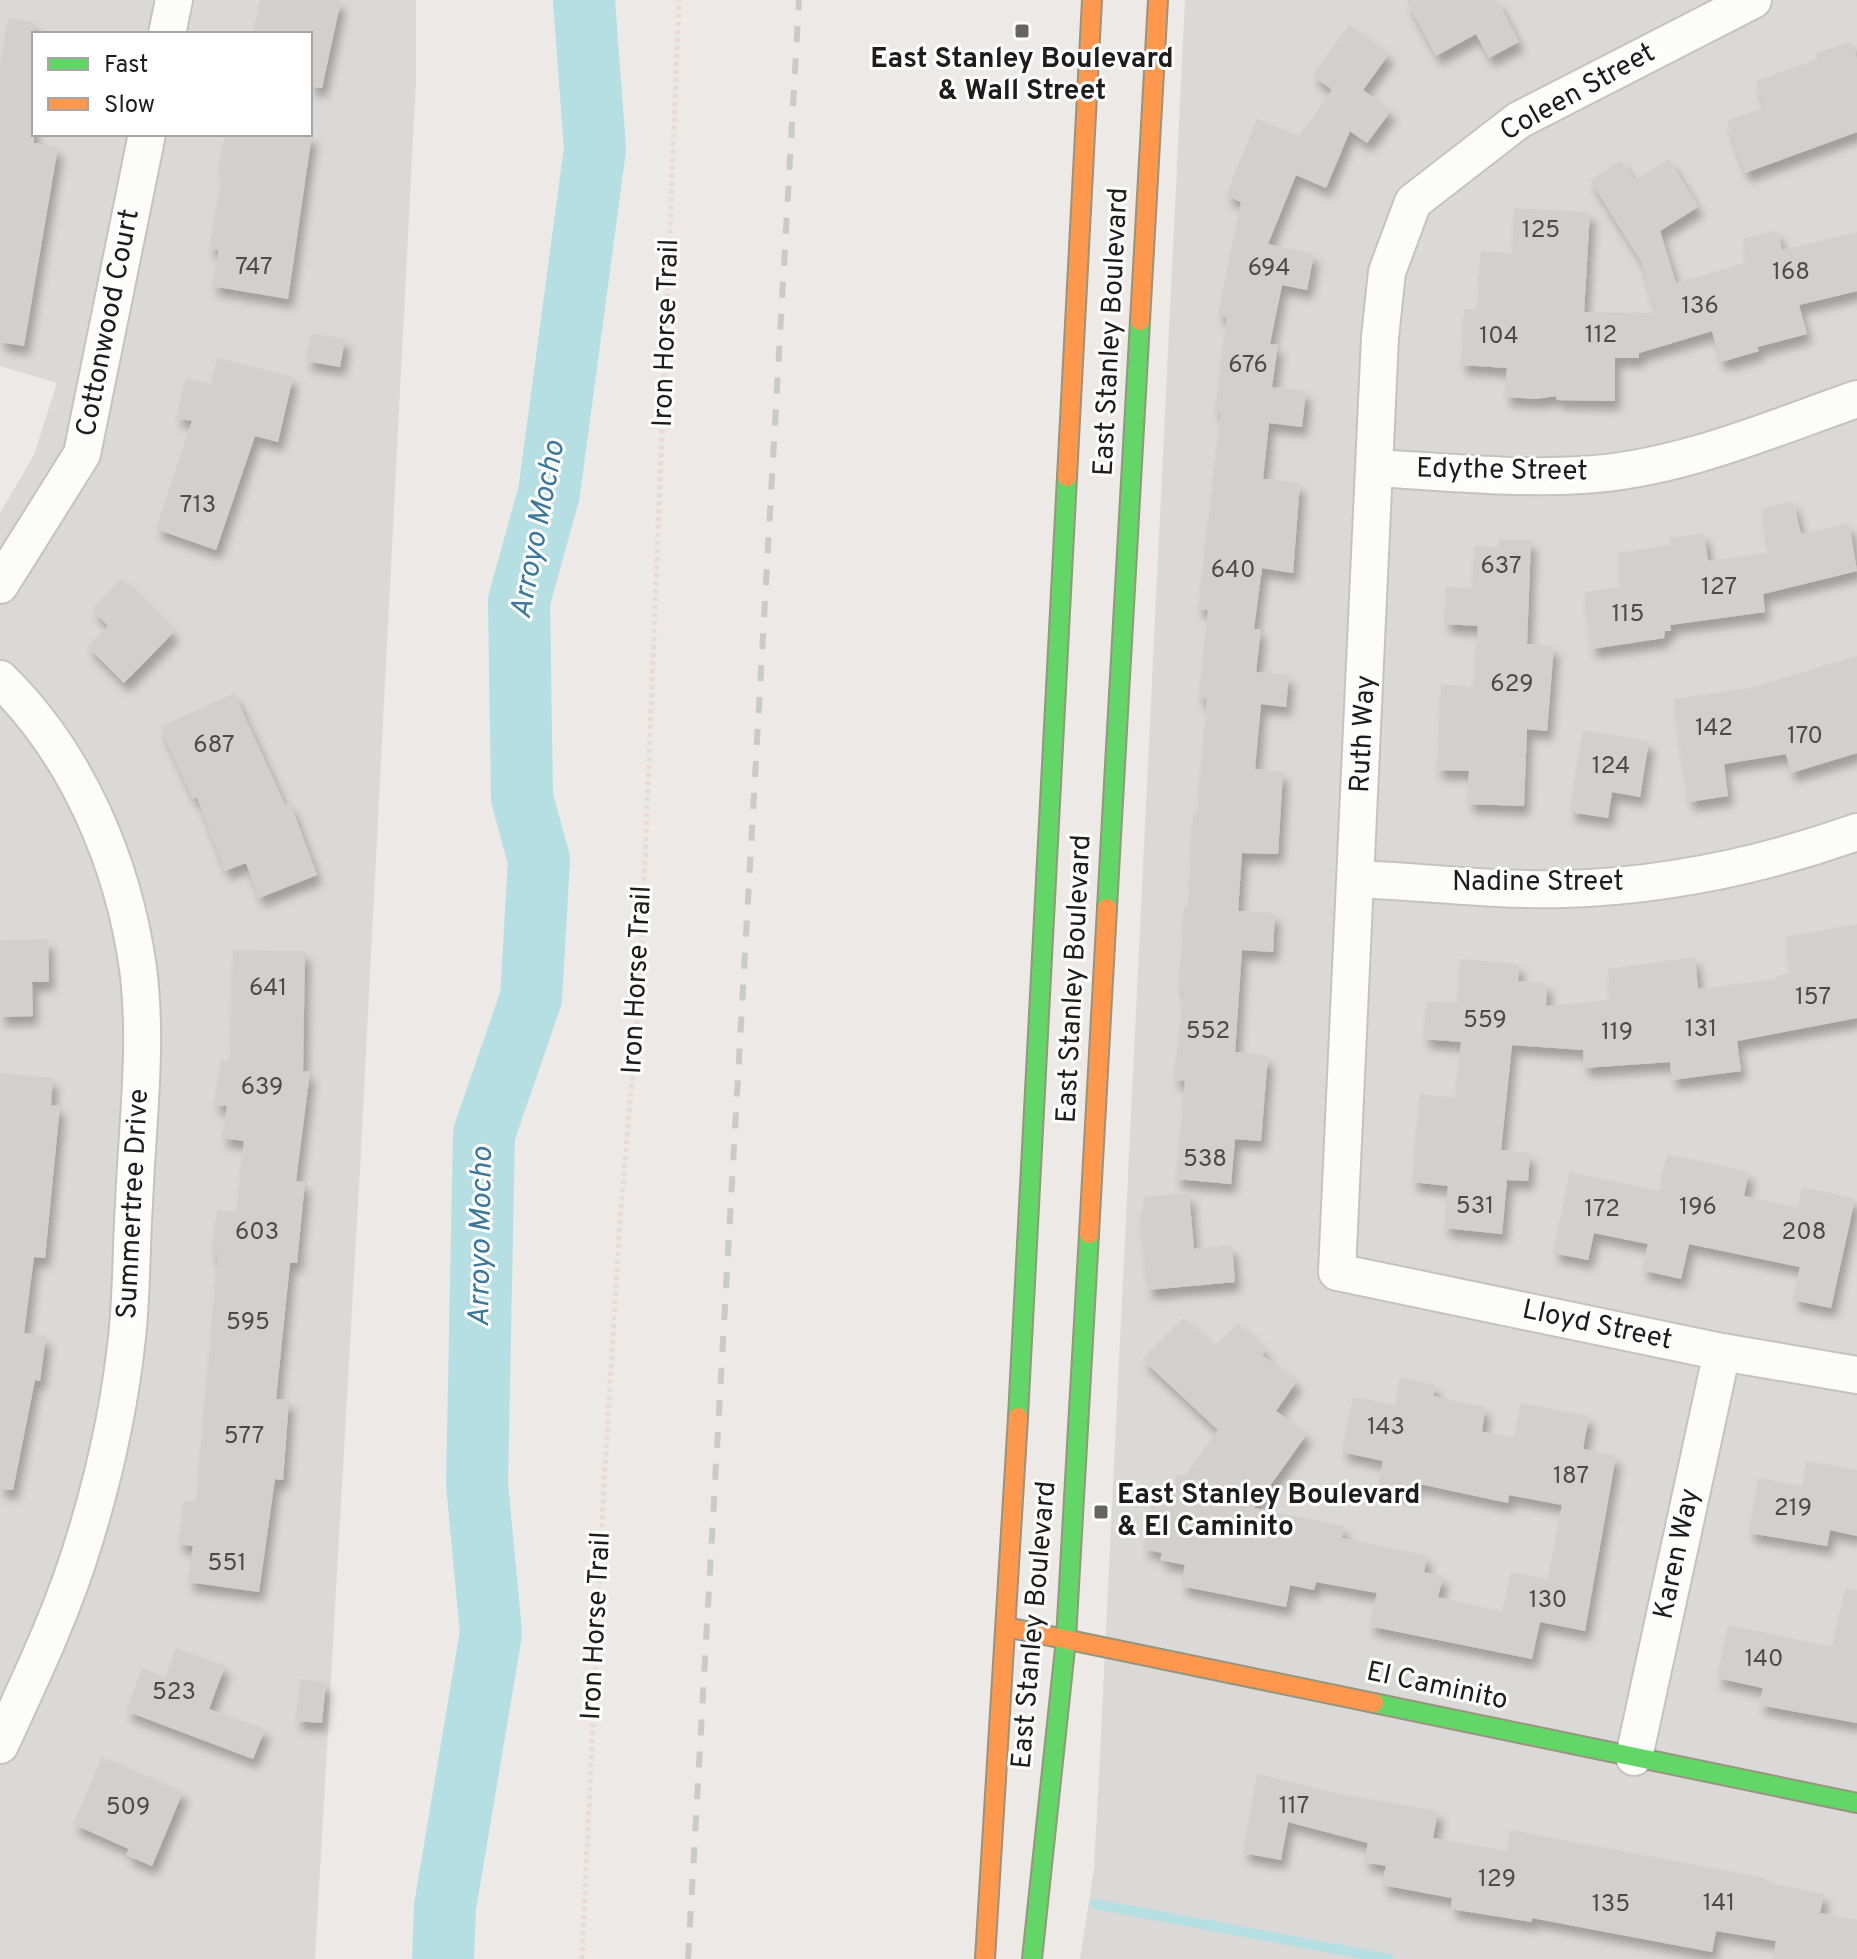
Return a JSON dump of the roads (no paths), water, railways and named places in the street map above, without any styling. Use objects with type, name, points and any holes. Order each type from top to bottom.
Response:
[{"type":"main road","name":"East Stanley Boulevard","points":[[985,1959],[1006,1627],[1092,0]]},
{"type":"main road","name":"East Stanley Boulevard","points":[[1032,1959],[1066,1639],[1158,0]]},
{"type":"main road","name":"El Caminito","points":[[1006,1627],[1857,1803]]},
{"type":"street","points":[[167,32],[174,0]]},
{"type":"street","name":"Coleen Street","points":[[1413,202],[1519,120],[1753,0]]},
{"type":"street","name":"Cottonwood Court","points":[[0,585],[82,454],[147,136]]},
{"type":"street","name":"Ruth Way","points":[[1337,1272],[1358,879],[1380,337],[1387,272],[1413,202]]},
{"type":"street","name":"Edythe Street","points":[[1376,468],[1496,476],[1585,475],[1693,457],[1857,399]]},
{"type":"street","name":"Summertree Drive","points":[[0,679],[34,712],[86,796],[115,873],[138,968],[141,1055],[127,1337],[110,1439],[85,1539],[36,1668],[0,1745]]},
{"type":"street","name":"Nadine Street","points":[[1358,879],[1564,889],[1674,880],[1802,852],[1857,832]]},
{"type":"street","name":"Lloyd Street","points":[[1337,1272],[1722,1352],[1857,1375]]},
{"type":"street","name":"Karen Way","points":[[1634,1757],[1722,1352]]},
{"type":"waterway","name":"Arroyo Mocho","points":[[443,1959],[445,1907],[491,1633],[477,1484],[484,1134],[531,998],[539,860],[522,798],[519,601],[549,493],[595,149],[584,0]]},
{"type":"waterway","points":[[1095,1904],[1389,1959]]},
{"type":"railway","points":[[688,1959],[799,0]]},
{"type":"place","name":"East Stanley Boulevard & Wall Street","points":[[1022,31]]},
{"type":"place","name":"East Stanley Boulevard & El Caminito","points":[[1101,1512]]}]
